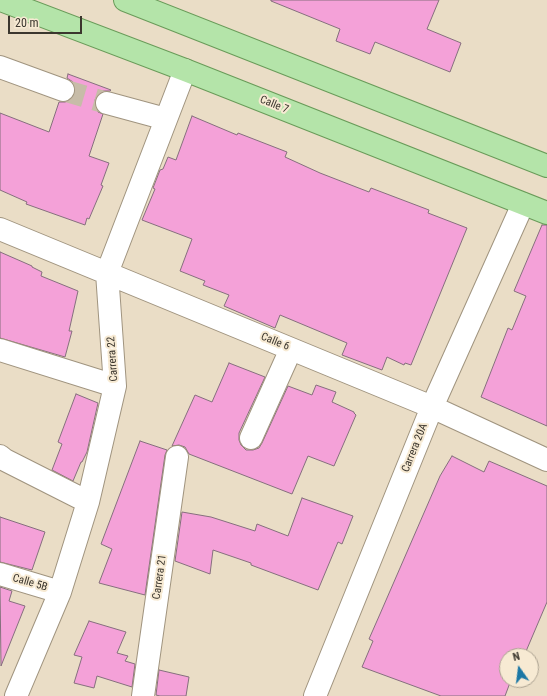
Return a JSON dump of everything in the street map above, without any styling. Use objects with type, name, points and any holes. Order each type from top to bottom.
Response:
[{"type":"main road","name":"Calle 7","points":[[1,0],[185,70],[547,213]]},
{"type":"main road","points":[[135,2],[546,161]]},
{"type":"street","points":[[0,67],[63,90]]},
{"type":"street","name":"Carrera 22","points":[[16,696],[60,592],[88,502],[115,386],[106,273],[185,70]]},
{"type":"street","points":[[106,102],[166,119]]},
{"type":"street","name":"Carrera 20A","points":[[315,696],[432,407],[523,204]]},
{"type":"street","name":"Calle 6","points":[[0,230],[432,407],[547,460]]},
{"type":"street","points":[[251,438],[291,349]]},
{"type":"street","points":[[0,350],[115,386]]},
{"type":"street","points":[[0,456],[4,460],[88,502]]},
{"type":"street","name":"Carrera 21","points":[[143,696],[177,458]]},
{"type":"street","name":"Calle 5B","points":[[0,574],[60,592]]},
{"type":"building","points":[[271,0],[439,0],[427,29],[461,43],[450,72],[375,42],[370,54],[336,41],[340,29]]},
{"type":"building","points":[[68,74],[111,90],[103,91],[98,94],[95,100],[95,107],[98,112],[103,114],[89,156],[109,163],[101,185],[103,186],[85,225],[26,204],[27,202],[0,190],[0,113],[49,132],[59,102],[71,100],[75,94],[73,82],[67,78]]},
{"type":"building","points":[[192,116],[237,135],[238,133],[287,152],[285,157],[320,173],[369,192],[371,188],[429,210],[428,213],[467,228],[411,365],[405,363],[404,365],[387,357],[382,370],[342,355],[347,343],[280,315],[275,328],[224,306],[229,295],[203,285],[205,281],[180,271],[192,239],[142,220],[155,189],[153,188],[160,170],[163,169],[168,157],[176,160]]},
{"type":"building","points":[[542,225],[547,225],[547,426],[481,397],[508,328],[512,330],[526,296],[514,291]]},
{"type":"building","points":[[0,252],[32,266],[42,272],[41,276],[78,291],[69,331],[72,331],[65,357],[0,338]]},
{"type":"building","points":[[229,363],[265,377],[239,433],[241,445],[246,450],[259,448],[288,386],[312,395],[316,385],[336,392],[332,402],[354,412],[356,415],[334,466],[308,456],[292,494],[189,454],[185,447],[179,445],[172,446],[195,395],[212,402]]},
{"type":"building","points":[[76,394],[98,403],[87,452],[73,481],[52,470],[62,444],[58,442]]},
{"type":"building","points":[[140,441],[167,450],[165,455],[145,595],[99,583],[112,549],[101,544]]},
{"type":"building","points":[[452,456],[484,472],[489,461],[547,486],[547,602],[527,648],[499,648],[499,688],[508,688],[505,696],[441,696],[362,667],[373,641],[369,639],[440,476]]},
{"type":"building","points":[[302,498],[353,516],[342,544],[338,542],[318,590],[251,565],[251,563],[213,550],[210,574],[175,561],[182,512],[211,517],[255,531],[257,524],[288,536]]},
{"type":"building","points":[[0,517],[45,532],[32,570],[0,562]]},
{"type":"building","points":[[0,587],[12,591],[9,601],[25,606],[1,666]]},
{"type":"building","points":[[89,621],[126,632],[117,653],[128,656],[125,661],[135,664],[132,687],[97,676],[94,688],[74,683],[82,657],[74,655]]},
{"type":"building","points":[[159,670],[189,677],[186,696],[156,695]]},
{"type":"tunnel","points":[[63,90],[107,103]]}]
